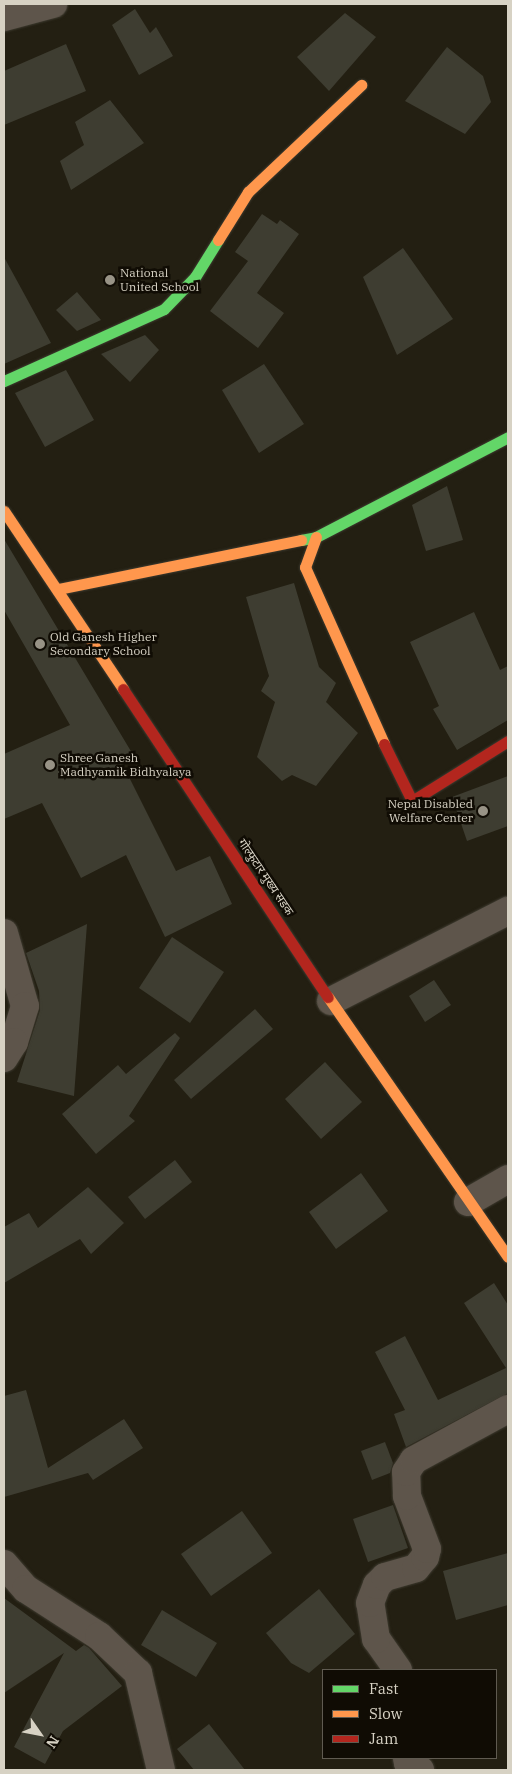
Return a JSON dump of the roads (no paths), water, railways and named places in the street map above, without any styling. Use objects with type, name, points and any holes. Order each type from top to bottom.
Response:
[{"type":"street","points":[[4,17],[53,4]]},
{"type":"street","points":[[4,381],[164,309],[195,277],[248,192],[361,85]]},
{"type":"street","points":[[58,589],[316,537],[508,437]]},
{"type":"street","name":"गोल्फुटार मुख्य सडक","points":[[4,512],[58,589],[331,1001],[468,1202],[508,1256]]},
{"type":"street","points":[[316,537],[305,567],[357,691],[412,802],[508,742]]},
{"type":"street","points":[[331,1001],[508,911]]},
{"type":"street","points":[[4,933],[25,1006],[14,1042],[4,1058]]},
{"type":"street","points":[[468,1202],[508,1179]]},
{"type":"street","points":[[397,1669],[376,1638],[370,1603],[377,1585],[385,1577],[416,1568],[425,1558],[427,1549],[407,1496],[406,1472],[414,1460],[508,1409]]},
{"type":"street","points":[[4,1564],[26,1589],[99,1636],[138,1672],[161,1770]]},
{"type":"street","points":[[407,1759],[408,1763],[420,1770]]},
{"type":"place","name":"National United School","points":[[110,280]]},
{"type":"place","name":"Old Ganesh Higher Secondary School","points":[[40,644]]},
{"type":"place","name":"Shree Ganesh Madhyamik Bidhyalaya","points":[[50,765]]},
{"type":"place","name":"Nepal Disabled Welfare Center","points":[[483,811]]}]
